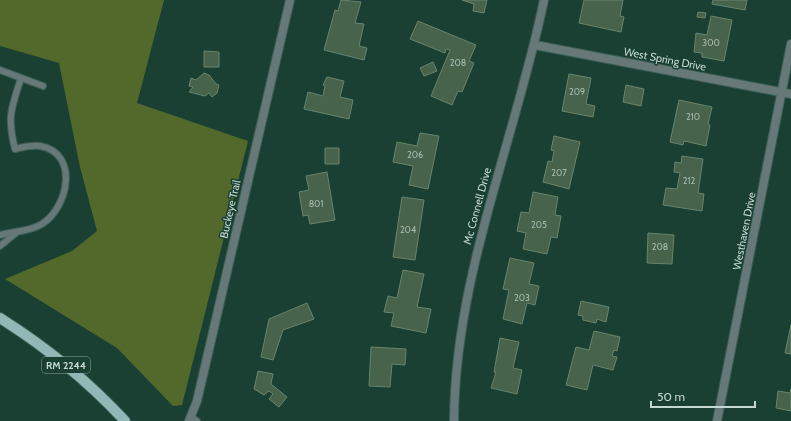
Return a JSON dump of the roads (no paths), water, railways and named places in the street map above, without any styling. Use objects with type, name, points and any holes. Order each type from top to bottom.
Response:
[{"type":"main road","name":"RM 2244","points":[[0,318],[38,343],[67,365],[125,421]]},
{"type":"street","name":"Buckeye Trail","points":[[193,420],[290,0]]},
{"type":"street","name":"Mc Connell Drive","points":[[454,421],[454,383],[474,258],[535,45],[544,0]]},
{"type":"street","name":"Westhaven Drive","points":[[717,421],[791,44]]},
{"type":"street","name":"West Spring Drive","points":[[535,45],[791,94]]},
{"type":"lane","points":[[0,70],[43,86]]},
{"type":"lane","points":[[0,235],[34,228],[49,218],[59,206],[66,183],[64,168],[58,156],[53,152],[41,146],[35,145],[15,149],[10,130],[10,116],[21,78]]},
{"type":"lane","points":[[0,246],[18,232]]}]
